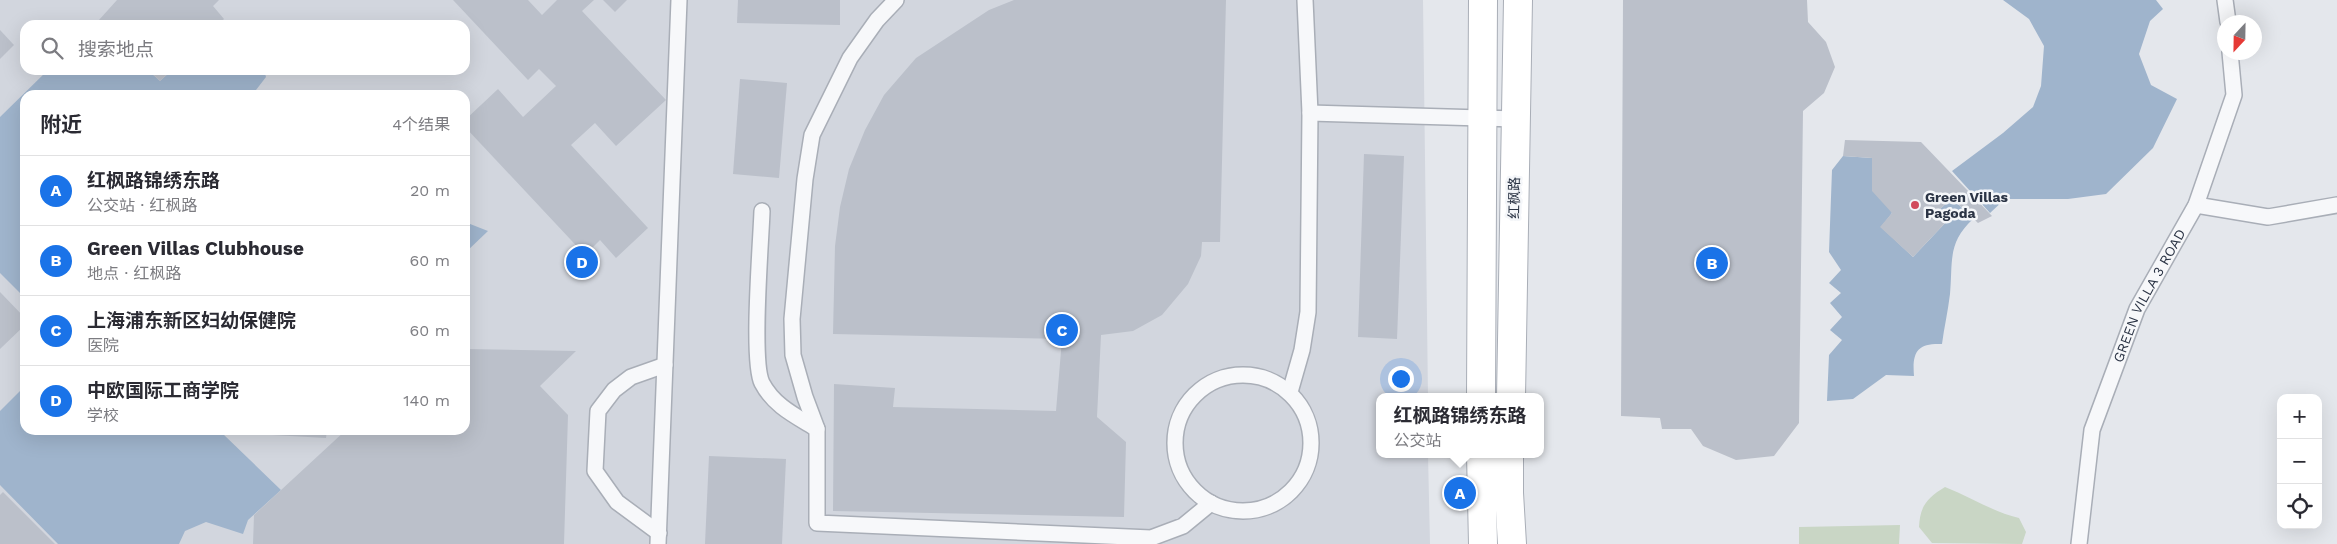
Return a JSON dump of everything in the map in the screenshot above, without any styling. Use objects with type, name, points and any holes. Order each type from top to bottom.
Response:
[{"type":"street","points":[[1481,393],[1483,0]]},
{"type":"street","name":"红枫路","points":[[1510,393],[1518,0]]},
{"type":"street","points":[[1480,458],[1483,544]]},
{"type":"street","points":[[1509,458],[1512,544]]},
{"type":"lane","points":[[658,538],[678,0]]},
{"type":"lane","points":[[896,0],[877,20],[850,58],[812,135],[804,179],[792,318],[793,355],[805,397],[817,429],[817,523],[1151,538],[1183,526],[1211,504]]},
{"type":"lane","points":[[1290,392],[1302,350],[1308,312],[1310,113],[1305,0]]},
{"type":"lane","points":[[2225,0],[2227,15]]},
{"type":"lane","name":"GREEN VILLA 3 ROAD","points":[[2078,544],[2092,430],[2137,309],[2196,205],[2234,95],[2231,60]]},
{"type":"lane","points":[[1310,113],[1516,119]]},
{"type":"lane","points":[[2196,205],[2268,217],[2337,205]]},
{"type":"lane","points":[[762,211],[757,356],[761,382],[781,408],[817,429]]},
{"type":"lane","points":[[658,538],[617,502],[595,471],[598,411],[614,390],[631,377],[665,365]]},
{"type":"lane","points":[[1247,374],[1270,380],[1290,392],[1303,409],[1311,430],[1312,452],[1305,472],[1293,491],[1275,503],[1254,510],[1232,511],[1211,504],[1193,489],[1180,470],[1174,448],[1177,424],[1186,403],[1203,387],[1224,377],[1247,374]]},
{"type":"shaded area","points":[[0,0],[1423,0],[1428,393],[1376,393],[1376,458],[1428,458],[1430,544],[0,544]]},
{"type":"green space","points":[[1945,487],[2000,512],[2019,518],[2026,532],[2022,544],[1932,543],[1919,527],[1921,513],[1929,499]]},
{"type":"green space","points":[[1900,525],[1899,544],[1799,544],[1799,527]]},
{"type":"water","points":[[2003,0],[2156,0],[2163,9],[2150,21],[2139,54],[2151,85],[2177,99],[2153,148],[2106,194],[2068,199],[2005,199],[1990,213],[1952,171],[2003,133],[2033,107],[2041,86],[2044,46],[2029,19]]},
{"type":"water","points":[[43,75],[153,75],[160,81],[167,75],[265,75],[266,77],[256,90],[28,90]]},
{"type":"water","points":[[20,97],[20,293],[0,273],[0,117]]},
{"type":"water","points":[[1843,156],[1872,158],[1892,213],[1881,227],[1913,257],[1948,220],[1938,211],[1952,198],[1973,219],[1959,236],[1955,245],[1942,344],[1927,345],[1918,351],[1914,361],[1914,376],[1886,375],[1853,399],[1827,401],[1829,355],[1842,340],[1830,330],[1842,317],[1830,303],[1841,293],[1829,283],[1841,270],[1829,252],[1832,170]]},
{"type":"water","points":[[470,224],[488,231],[470,248]]},
{"type":"water","points":[[20,391],[20,435],[224,435],[281,490],[248,520],[243,534],[206,522],[185,531],[179,544],[58,544],[0,485],[0,411]]},
{"type":"building","points":[[117,0],[219,0],[213,6],[224,19],[223,20],[99,20]]},
{"type":"building","points":[[453,0],[528,0],[542,15],[557,0],[594,0],[582,11],[666,100],[616,146],[595,123],[571,145],[648,228],[616,258],[600,240],[585,255],[470,132],[470,115],[498,89],[523,117],[556,86],[539,69],[528,80]]},
{"type":"building","points":[[603,0],[627,0],[615,12]]},
{"type":"building","points":[[738,0],[840,0],[840,25],[737,23]]},
{"type":"building","points":[[1014,0],[1226,0],[1220,242],[1202,242],[1201,256],[1188,284],[1162,315],[1133,331],[1101,335],[1097,417],[1126,442],[1124,517],[833,511],[834,384],[895,388],[893,407],[1056,411],[1062,339],[833,334],[835,246],[840,207],[849,169],[865,130],[884,95],[916,58],[989,10]]},
{"type":"building","points":[[1623,0],[1807,0],[1808,22],[1826,42],[1835,67],[1824,93],[1803,111],[1799,423],[1774,456],[1736,460],[1703,446],[1691,429],[1662,429],[1660,418],[1621,416]]},
{"type":"building","points":[[0,30],[14,45],[0,59]]},
{"type":"building","points":[[153,75],[167,75],[160,81]]},
{"type":"building","points":[[740,79],[787,83],[779,178],[733,174]]},
{"type":"building","name":"Green Villas Pagoda","points":[[1845,140],[1921,142],[1992,216],[1978,223],[1952,198],[1938,211],[1948,220],[1913,257],[1880,227],[1892,213],[1872,191],[1872,158],[1843,156]]},
{"type":"building","points":[[1364,154],[1404,156],[1397,339],[1358,337]]},
{"type":"building","points":[[0,292],[20,313],[20,330],[0,349]]},
{"type":"building","points":[[470,349],[576,351],[540,386],[568,415],[564,544],[253,544],[254,515],[341,435],[470,435]]},
{"type":"building","points":[[271,435],[326,435],[326,438]]},
{"type":"building","points":[[709,456],[786,459],[782,544],[705,544]]},
{"type":"building","points":[[3,492],[55,544],[0,544],[0,495]]},
{"type":"place","name":"Green Villas Pagoda","points":[[1915,205]]},
{"type":"place","name":"中欧国际工商学院","points":[[582,262]]},
{"type":"place","name":"Green Villas Clubhouse","points":[[1712,263]]},
{"type":"place","name":"上海浦东新区妇幼保健院","points":[[1062,330]]},
{"type":"place","name":"红枫路锦绣东路","points":[[1460,493]]}]
